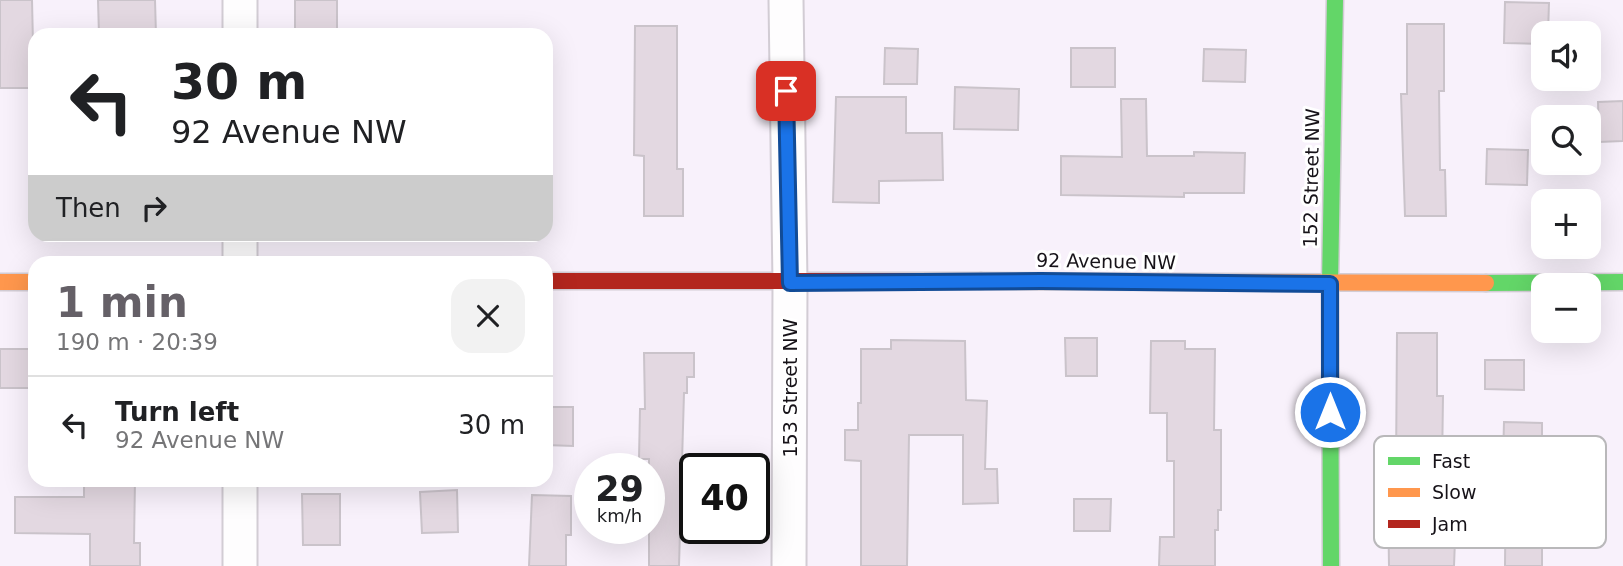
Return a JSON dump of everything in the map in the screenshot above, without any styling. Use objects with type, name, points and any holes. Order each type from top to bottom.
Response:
[{"type":"street","points":[[240,0],[240,28]]},
{"type":"street","name":"153 Street NW","points":[[786,0],[790,283],[789,566]]},
{"type":"street","name":"152 Street NW","points":[[1331,566],[1330,284],[1335,0]]},
{"type":"street","name":"92 Avenue NW","points":[[553,281],[1330,284],[1623,282]]},
{"type":"street","points":[[0,282],[28,282]]},
{"type":"street","points":[[240,487],[240,566]]},
{"type":"building","points":[[0,0],[32,0],[33,28],[28,28],[28,88],[0,88]]},
{"type":"building","points":[[98,0],[155,0],[156,28],[99,28]]},
{"type":"building","points":[[295,0],[337,0],[337,28],[295,28]]},
{"type":"building","points":[[1505,2],[1549,3],[1548,21],[1531,21],[1531,44],[1504,43]]},
{"type":"building","points":[[1407,24],[1444,24],[1444,91],[1439,91],[1440,170],[1445,170],[1446,216],[1405,216],[1401,94],[1407,94]]},
{"type":"building","points":[[635,26],[677,26],[677,169],[683,169],[683,216],[644,216],[644,156],[634,155]]},
{"type":"building","points":[[885,48],[918,49],[917,84],[884,84]]},
{"type":"building","points":[[1071,48],[1115,48],[1115,87],[1071,87]]},
{"type":"building","points":[[1204,49],[1246,50],[1245,82],[1203,81]]},
{"type":"building","points":[[955,87],[1019,89],[1018,130],[954,129]]},
{"type":"building","points":[[836,97],[906,97],[906,133],[942,133],[943,180],[879,181],[879,203],[833,202]]},
{"type":"building","points":[[1121,99],[1146,99],[1147,156],[1194,156],[1194,152],[1245,153],[1244,193],[1184,193],[1184,197],[1061,195],[1061,156],[1122,157]]},
{"type":"building","points":[[1623,101],[1623,141],[1601,142],[1601,105],[1598,102]]},
{"type":"building","points":[[1487,149],[1528,150],[1527,185],[1486,184]]},
{"type":"building","points":[[1397,333],[1437,333],[1437,396],[1443,396],[1442,436],[1396,436]]},
{"type":"building","points":[[1065,338],[1097,338],[1097,376],[1066,376]]},
{"type":"building","points":[[891,340],[965,341],[966,400],[987,401],[985,469],[997,469],[998,503],[963,504],[963,435],[909,435],[907,566],[861,566],[861,461],[845,460],[845,430],[858,430],[861,349],[891,349]]},
{"type":"building","points":[[1151,341],[1185,341],[1185,349],[1215,349],[1214,430],[1221,430],[1221,510],[1218,510],[1218,530],[1215,530],[1215,566],[1159,566],[1160,537],[1174,537],[1174,461],[1167,461],[1167,413],[1150,413]]},
{"type":"building","points":[[0,349],[28,349],[28,388],[0,388]]},
{"type":"building","points":[[644,353],[694,353],[694,377],[687,377],[687,393],[684,393],[682,453],[679,453],[679,566],[649,566],[649,544],[665,544],[665,453],[639,453],[640,409],[645,409]]},
{"type":"building","points":[[1485,360],[1524,360],[1524,390],[1485,389]]},
{"type":"building","points":[[553,407],[573,407],[573,446],[553,445]]},
{"type":"building","points":[[1504,422],[1542,423],[1542,436],[1504,436]]},
{"type":"building","points":[[84,487],[135,487],[134,543],[140,543],[140,566],[90,566],[90,534],[15,533],[15,497],[84,497]]},
{"type":"building","points":[[457,490],[458,532],[422,533],[420,492]]},
{"type":"building","points":[[302,494],[340,494],[340,545],[303,545]]},
{"type":"building","points":[[532,495],[571,496],[571,535],[566,535],[566,566],[529,566]]},
{"type":"building","points":[[1074,499],[1111,499],[1110,531],[1074,531]]},
{"type":"building","points":[[1389,548],[1455,548],[1454,566],[1389,566]]},
{"type":"building","points":[[1505,548],[1542,548],[1542,566],[1505,566]]},
{"type":"traffic: fast","points":[[1331,566],[1330,284],[1335,0]]},
{"type":"traffic: fast","points":[[1486,283],[1623,282]]},
{"type":"traffic: slow","points":[[981,281],[1486,283]]},
{"type":"traffic: slow","points":[[0,282],[28,282]]},
{"type":"traffic: jam","points":[[553,281],[981,281]]},
{"type":"route","points":[[786,91],[790,283],[1041,281],[1330,284],[1330,412]]}]
